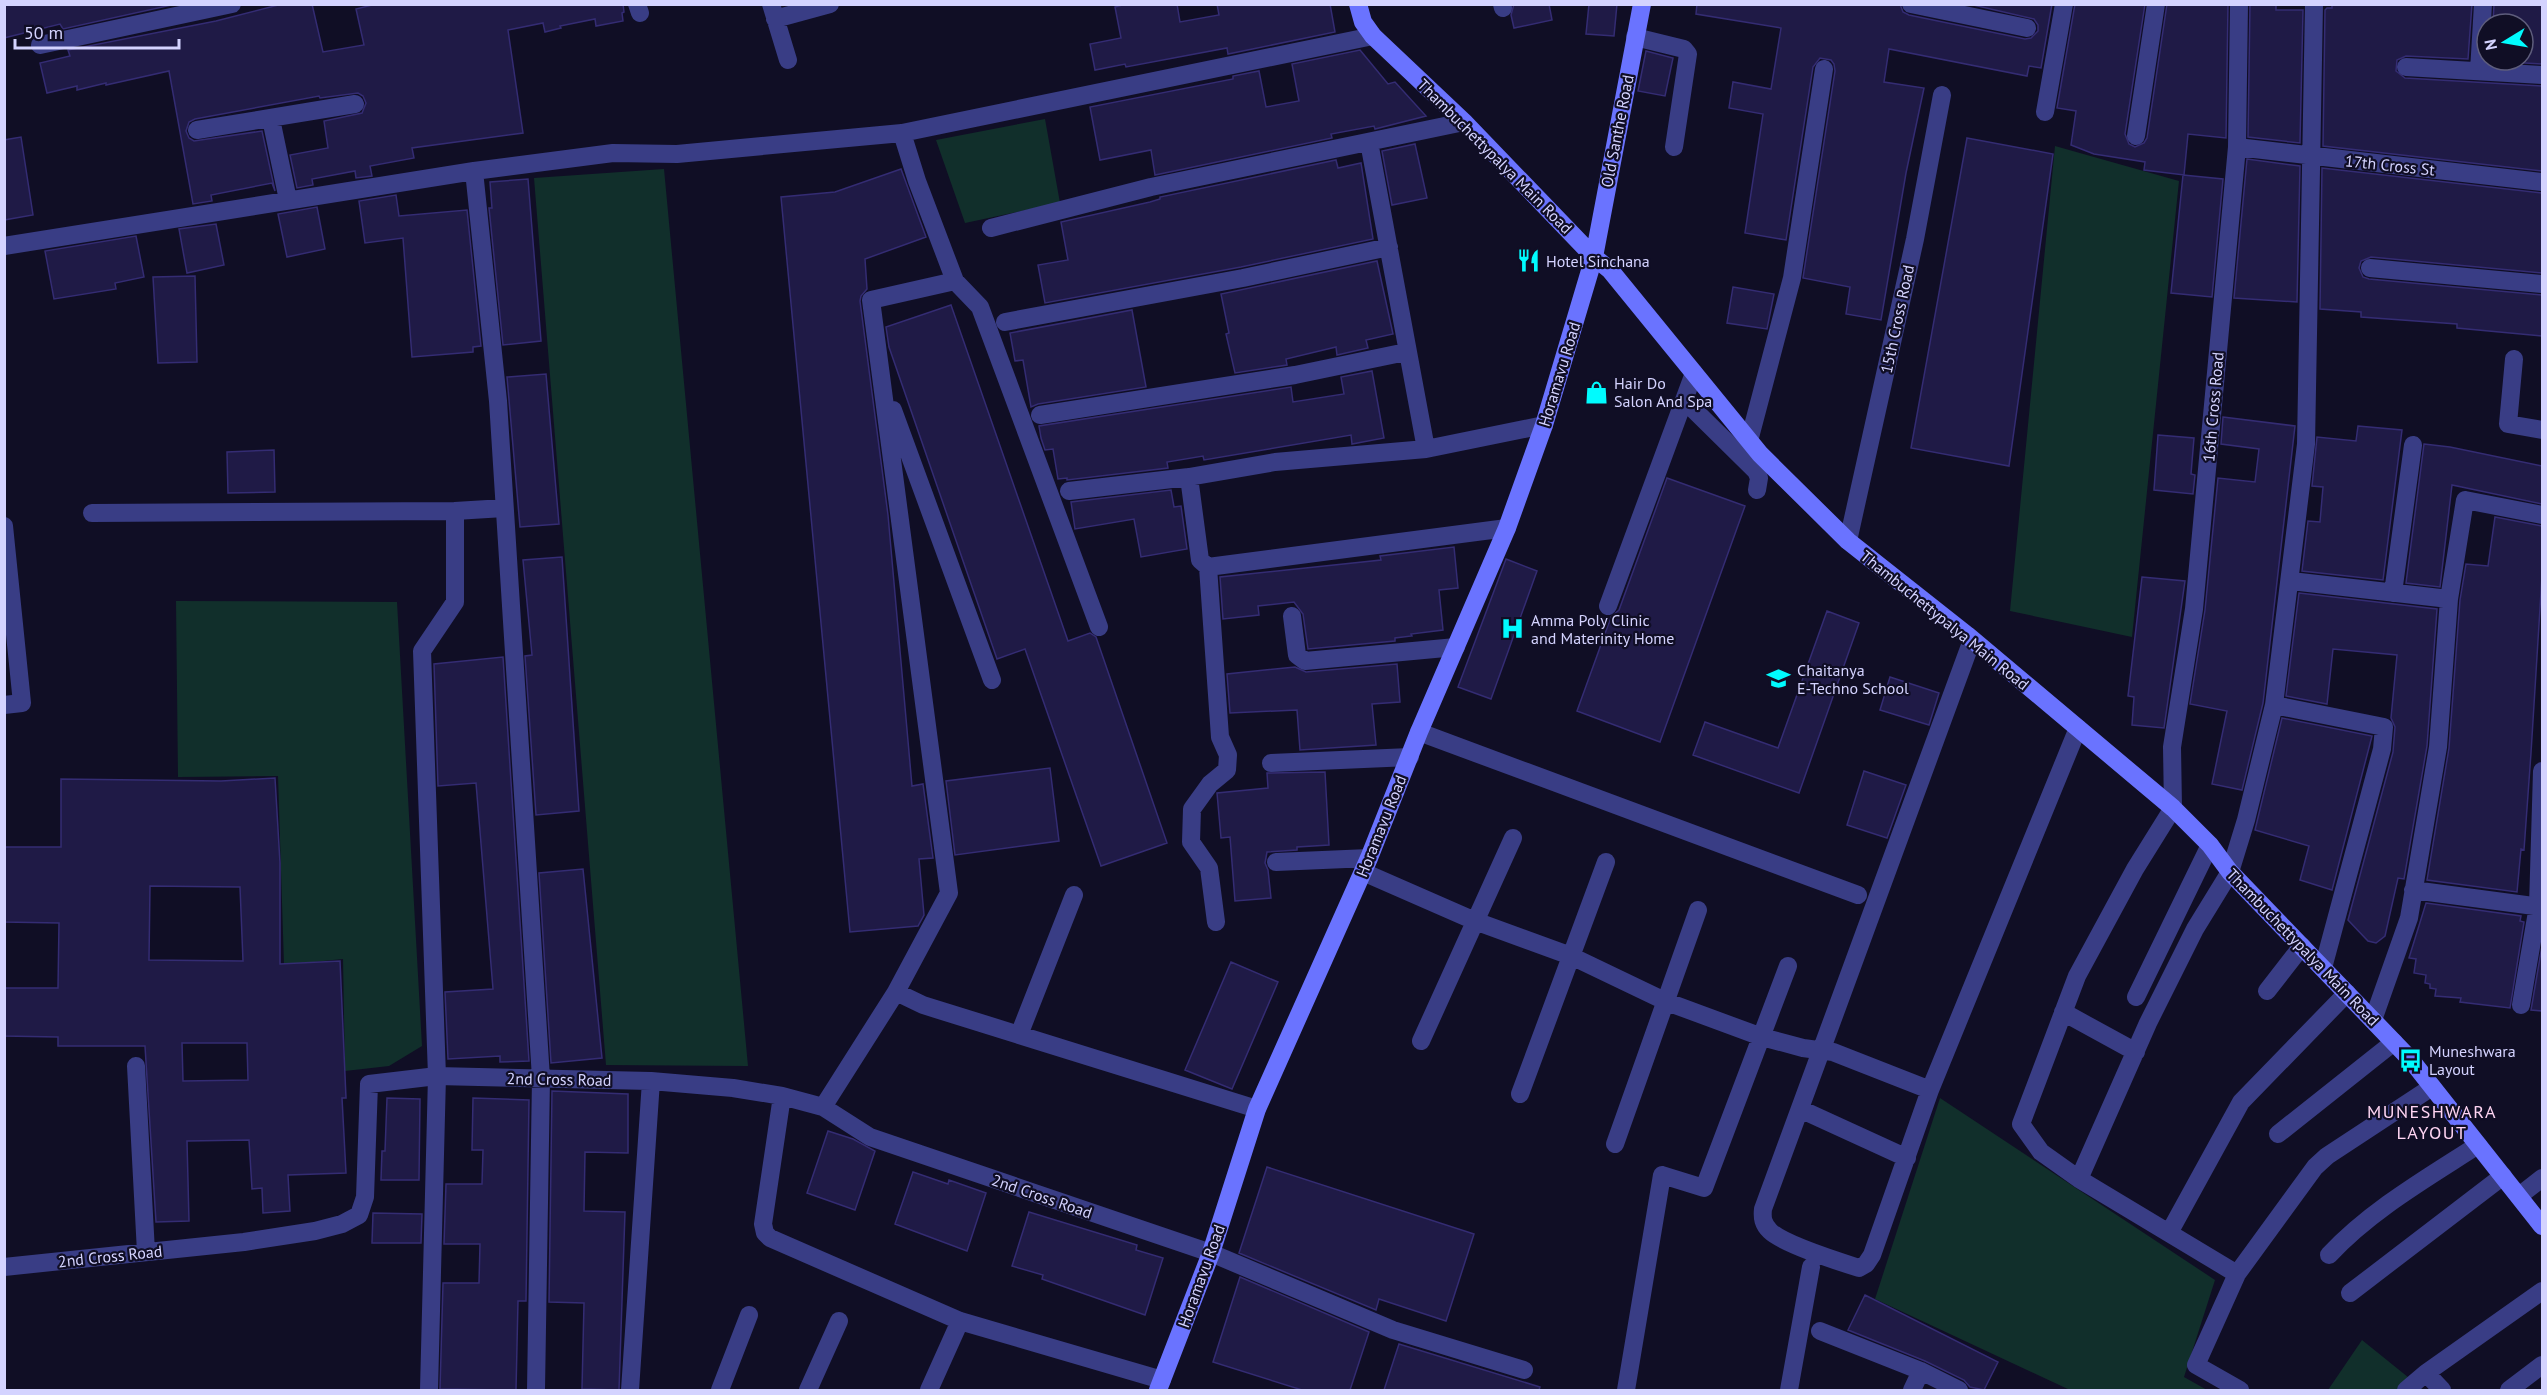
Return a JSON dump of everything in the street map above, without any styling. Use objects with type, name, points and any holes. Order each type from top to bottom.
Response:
[{"type":"main road","name":"Thambuchettypalya Main Road","points":[[1358,4],[1363,22],[1373,36],[1464,122],[1594,257],[1610,270],[1749,441],[1848,541],[2078,728],[2173,808],[2210,845],[2230,872],[2394,1042],[2542,1226]]},
{"type":"main road","name":"Old Santhe Road","points":[[1594,257],[1642,4]]},
{"type":"main road","name":"Horamavu Road","points":[[1160,1385],[1211,1254],[1257,1109],[1366,865],[1419,732],[1507,528],[1544,425],[1594,257]]},
{"type":"street","points":[[40,45],[232,4]]},
{"type":"street","points":[[788,60],[773,12],[830,4]]},
{"type":"street","points":[[1911,4],[1981,11],[2026,28]]},
{"type":"street","points":[[2045,112],[2064,4]]},
{"type":"street","points":[[2136,136],[2156,4]]},
{"type":"street","name":"16th Cross Road","points":[[2173,808],[2172,747],[2194,609],[2237,147],[2239,4]]},
{"type":"street","points":[[2079,1179],[2195,929],[2230,872],[2246,820],[2274,705],[2306,444],[2314,4]]},
{"type":"street","points":[[4,246],[474,171],[613,153],[677,154],[902,133],[1373,36]]},
{"type":"street","points":[[1635,37],[1684,49],[1688,54],[1674,147]]},
{"type":"street","points":[[2406,67],[2475,71]]},
{"type":"street","points":[[1749,441],[1791,278],[1824,69]]},
{"type":"street","points":[[2495,72],[2542,75]]},
{"type":"street","name":"15th Cross Road","points":[[1848,541],[1915,239],[1942,95]]},
{"type":"street","points":[[196,130],[356,104]]},
{"type":"street","points":[[271,119],[288,200]]},
{"type":"street","points":[[991,228],[1151,187],[1464,122]]},
{"type":"street","points":[[902,133],[917,181],[955,281],[980,307],[1099,627]]},
{"type":"street","points":[[1369,142],[1406,352],[1426,449]]},
{"type":"street","name":"17th Cross St","points":[[2237,147],[2542,182]]},
{"type":"street","points":[[474,171],[498,401],[541,1078],[536,1390]]},
{"type":"street","points":[[1005,322],[1243,278],[1389,247]]},
{"type":"street","points":[[2370,268],[2542,284]]},
{"type":"street","points":[[823,1107],[896,992],[949,893],[871,300],[955,281]]},
{"type":"street","points":[[1040,415],[1295,375],[1406,352]]},
{"type":"street","points":[[2514,359],[2508,424],[2542,430]]},
{"type":"street","points":[[1608,606],[1694,373]]},
{"type":"street","points":[[881,377],[992,680]]},
{"type":"street","points":[[1684,400],[1756,471],[1759,477],[1757,490]]},
{"type":"street","points":[[1069,491],[1189,477],[1275,462],[1426,449],[1544,425]]},
{"type":"street","points":[[2393,593],[2414,445]]},
{"type":"street","points":[[1189,477],[1200,560],[1208,567],[1220,737],[1228,755],[1227,770],[1210,784],[1192,809],[1191,842],[1209,868],[1216,922]]},
{"type":"street","points":[[2373,1020],[2409,918],[2438,747],[2449,599],[2465,500],[2542,515]]},
{"type":"street","points":[[92,513],[455,511],[504,508]]},
{"type":"street","points":[[429,1390],[437,1076],[422,651],[455,602],[455,511]]},
{"type":"street","points":[[4,526],[22,703],[4,705]]},
{"type":"street","points":[[1208,567],[1507,528]]},
{"type":"street","points":[[2291,581],[2449,599]]},
{"type":"street","points":[[1292,616],[1297,655],[1305,661],[1456,647]]},
{"type":"street","points":[[1972,640],[1763,1209],[1762,1218],[1765,1225],[1781,1238],[1859,1268],[1866,1264],[1876,1247],[1930,1090],[2078,728]]},
{"type":"street","points":[[2274,705],[2384,727],[2382,750],[2323,968]]},
{"type":"street","points":[[1419,732],[1858,896]]},
{"type":"street","points":[[1271,763],[1410,757]]},
{"type":"street","points":[[2521,1005],[2540,906],[2542,771]]},
{"type":"street","points":[[2173,808],[2135,869],[2077,976],[2021,1124],[2041,1152],[2079,1179],[2238,1274]]},
{"type":"street","points":[[1421,1041],[1513,838]]},
{"type":"street","points":[[2136,997],[2210,845]]},
{"type":"street","points":[[1276,862],[1366,865],[1475,921],[1571,956],[1667,1002],[1762,1037],[1803,1048],[1822,1049],[1866,1063],[1930,1090]]},
{"type":"street","points":[[1520,1094],[1606,862]]},
{"type":"street","points":[[2413,890],[2540,906]]},
{"type":"street","points":[[1019,1035],[1074,895]]},
{"type":"street","points":[[1615,1143],[1698,910]]},
{"type":"street","points":[[2267,991],[2302,946]]},
{"type":"street","points":[[1626,1390],[1662,1175],[1704,1188],[1788,966]]},
{"type":"street","points":[[896,992],[922,1005],[1257,1109]]},
{"type":"street","points":[[2169,1233],[2241,1102],[2347,993]]},
{"type":"street","points":[[2064,1012],[2136,1052]]},
{"type":"street","points":[[2278,1134],[2394,1042]]},
{"type":"street","points":[[136,1066],[146,1252]]},
{"type":"street","name":"2nd Cross Road","points":[[4,1267],[244,1242],[315,1231],[342,1224],[359,1215],[365,1197],[369,1084],[437,1076],[651,1081],[734,1088],[782,1096],[823,1107],[870,1137],[1211,1254],[1393,1330],[1524,1370]]},
{"type":"street","points":[[630,1390],[651,1081]]},
{"type":"street","points":[[2240,1390],[2196,1365],[2238,1274],[2315,1167],[2327,1156],[2432,1087]]},
{"type":"street","points":[[782,1096],[764,1215],[765,1233],[776,1243],[960,1321],[1160,1385]]},
{"type":"street","points":[[1800,1109],[1907,1158]]},
{"type":"street","points":[[2329,1255],[2346,1236],[2411,1189],[2478,1145]]},
{"type":"street","points":[[2350,1293],[2503,1176]]},
{"type":"street","points":[[2519,1196],[2542,1178]]},
{"type":"street","points":[[1789,1390],[1811,1267]]},
{"type":"street","points":[[2406,1390],[2426,1373],[2542,1291]]},
{"type":"street","points":[[720,1390],[749,1315]]},
{"type":"street","points":[[808,1390],[839,1321]]},
{"type":"street","points":[[929,1390],[960,1321]]},
{"type":"street","points":[[1820,1331],[1921,1371],[1959,1390]]},
{"type":"street","points":[[2509,1390],[2542,1365]]},
{"type":"street","points":[[1912,1390],[1921,1371]]},
{"type":"street","points":[[2426,1373],[2442,1390]]},
{"type":"green space","points":[[1045,119],[1060,203],[965,223],[936,140]]},
{"type":"green space","points":[[2055,146],[2179,181],[2132,637],[2010,611]]},
{"type":"green space","points":[[664,169],[748,1066],[606,1065],[534,178]]},
{"type":"green space","points":[[176,601],[397,602],[422,1046],[389,1066],[345,1071],[343,959],[284,965],[278,776],[178,777]]},
{"type":"green space","points":[[1940,1098],[2215,1280],[2184,1377],[2207,1390],[2070,1390],[1875,1299]]},
{"type":"green space","points":[[2362,1340],[2424,1390],[2328,1390]]},
{"type":"building","points":[[4,4],[176,4],[63,29],[60,24],[4,38]]},
{"type":"building","points":[[282,4],[312,4],[323,52],[364,45],[356,9],[376,4],[623,4],[624,12],[622,13],[623,21],[596,26],[595,19],[560,26],[561,28],[545,32],[543,23],[508,30],[523,133],[412,148],[414,158],[370,166],[372,176],[356,178],[355,171],[312,179],[313,185],[297,188],[290,155],[328,148],[324,121],[362,113],[366,103],[363,96],[358,93],[320,98],[319,96],[195,119],[189,122],[186,131],[189,138],[194,141],[262,131],[275,191],[272,183],[211,195],[212,201],[193,204],[169,71],[106,85],[106,83],[77,90],[77,86],[47,93],[40,63],[70,56],[68,50],[216,21]]},
{"type":"building","points":[[1126,4],[1177,4],[1180,22],[1219,15],[1217,4],[1330,4],[1335,32],[1228,54],[1227,48],[1126,67],[1125,64],[1095,70],[1090,44],[1121,38],[1115,7]]},
{"type":"building","points":[[1514,4],[1549,4],[1552,20],[1514,28],[1511,15]]},
{"type":"building","points":[[1589,4],[1617,4],[1614,36],[1586,34]]},
{"type":"building","points":[[1697,4],[1900,4],[1903,12],[1909,15],[2025,39],[2031,38],[2038,31],[2038,25],[2034,19],[1969,4],[2052,4],[2041,68],[2029,66],[2027,76],[1889,49],[1884,82],[1924,88],[1906,173],[1881,320],[1846,314],[1850,287],[1803,278],[1835,71],[1834,64],[1831,60],[1820,58],[1813,67],[1786,240],[1745,233],[1763,114],[1729,108],[1733,82],[1771,89],[1781,28],[1696,14]]},
{"type":"building","points":[[2075,4],[2145,4],[2125,134],[2129,144],[2135,147],[2144,143],[2147,138],[2167,4],[2228,4],[2226,138],[2188,134],[2184,175],[2144,170],[2145,162],[2094,154],[2071,145],[2076,111],[2057,108]]},
{"type":"building","points":[[2250,4],[2276,4],[2276,10],[2303,10],[2300,143],[2248,137]]},
{"type":"building","points":[[2332,4],[2472,4],[2468,59],[2406,56],[2397,60],[2396,71],[2405,78],[2542,86],[2542,171],[2323,146],[2325,10],[2332,8]]},
{"type":"building","points":[[2494,4],[2542,4],[2542,64],[2535,64],[2535,12],[2494,12]]},
{"type":"building","points":[[1360,50],[1388,84],[1395,82],[1426,116],[1375,129],[1374,126],[1331,134],[1332,138],[1155,175],[1151,150],[1100,160],[1090,107],[1233,79],[1233,76],[1259,71],[1266,107],[1299,101],[1292,64]]},
{"type":"building","points":[[1646,51],[1673,58],[1665,96],[1638,91]]},
{"type":"building","points":[[21,137],[33,215],[4,220],[4,140]]},
{"type":"building","points":[[1967,138],[2053,154],[2009,466],[1911,448]]},
{"type":"building","points":[[1415,144],[1427,198],[1392,205],[1382,151]]},
{"type":"building","points":[[2247,159],[2300,166],[2297,302],[2234,298]]},
{"type":"building","points":[[1336,160],[1338,168],[1361,163],[1373,239],[1241,267],[1045,303],[1038,265],[1068,260],[1061,222],[1150,202],[1160,197]]},
{"type":"building","points":[[2322,168],[2542,193],[2542,273],[2371,257],[2361,261],[2359,268],[2363,277],[2369,279],[2542,295],[2542,336],[2457,328],[2457,324],[2361,317],[2361,312],[2320,309]]},
{"type":"building","points":[[901,169],[926,237],[865,259],[867,289],[860,301],[888,515],[912,786],[923,784],[933,858],[919,859],[924,915],[918,926],[850,932],[781,197],[835,192]]},
{"type":"building","points":[[2183,175],[2223,179],[2212,297],[2171,293]]},
{"type":"building","points":[[528,179],[541,341],[503,345],[489,208],[492,208],[490,182]]},
{"type":"building","points":[[396,195],[399,216],[467,210],[481,346],[473,347],[473,352],[412,357],[403,238],[365,243],[359,201]]},
{"type":"building","points":[[317,207],[325,249],[287,257],[278,214]]},
{"type":"building","points":[[216,224],[224,265],[187,273],[179,229]]},
{"type":"building","points":[[136,236],[144,277],[115,283],[116,289],[54,299],[45,251]]},
{"type":"building","points":[[1377,261],[1393,334],[1366,340],[1368,348],[1337,355],[1336,347],[1286,359],[1287,365],[1235,373],[1226,334],[1229,333],[1221,294]]},
{"type":"building","points":[[195,276],[197,362],[158,363],[153,277]]},
{"type":"building","points":[[1733,287],[1774,294],[1767,329],[1727,323]]},
{"type":"building","points":[[951,305],[1068,641],[1090,633],[1096,637],[1167,843],[1101,866],[1025,649],[997,659],[889,347],[886,327]]},
{"type":"building","points":[[1132,310],[1146,387],[1031,407],[1023,360],[1015,361],[1010,333]]},
{"type":"building","points":[[1372,371],[1384,438],[1352,444],[1351,435],[1204,460],[1203,456],[1167,462],[1168,468],[1067,480],[1067,478],[1058,479],[1053,449],[1045,450],[1041,438],[1039,426],[1291,387],[1293,402],[1344,394],[1341,377]]},
{"type":"building","points":[[546,374],[559,524],[520,527],[507,377]]},
{"type":"building","points":[[2223,417],[2295,426],[2263,703],[2242,790],[2212,784],[2227,711],[2190,704],[2205,610],[2218,478],[2255,482],[2259,449],[2221,444]]},
{"type":"building","points":[[2358,426],[2402,430],[2383,580],[2302,571],[2308,521],[2320,522],[2323,487],[2312,486],[2317,437],[2356,441]]},
{"type":"building","points":[[2158,435],[2194,438],[2191,474],[2195,475],[2193,494],[2154,490]]},
{"type":"building","points":[[2424,444],[2450,447],[2542,466],[2542,504],[2452,485],[2440,587],[2406,583]]},
{"type":"building","points":[[274,450],[275,492],[228,493],[227,452]]},
{"type":"building","points":[[1667,478],[1745,506],[1660,742],[1577,711],[1611,617],[1619,610]]},
{"type":"building","points":[[1171,490],[1174,507],[1181,506],[1187,549],[1141,557],[1134,519],[1075,529],[1071,502]]},
{"type":"building","points":[[2495,517],[2542,526],[2542,576],[2531,753],[2524,850],[2521,849],[2517,892],[2427,880],[2449,748],[2460,600],[2466,564],[2488,566]]},
{"type":"building","points":[[1454,547],[1458,588],[1439,590],[1443,630],[1411,634],[1412,636],[1395,638],[1395,641],[1308,649],[1303,614],[1294,602],[1258,606],[1259,615],[1223,619],[1220,577],[1381,560],[1380,556]]},
{"type":"building","points":[[562,557],[579,811],[536,815],[525,656],[532,655],[523,560]]},
{"type":"building","points":[[1506,559],[1537,571],[1491,699],[1458,687]]},
{"type":"building","points":[[2142,577],[2185,581],[2164,728],[2132,725],[2134,697],[2128,696]]},
{"type":"building","points":[[2299,593],[2437,609],[2427,746],[2404,879],[2398,878],[2385,936],[2376,943],[2368,941],[2348,920],[2393,752],[2395,727],[2391,718],[2397,655],[2333,649],[2327,704],[2286,696]]},
{"type":"building","points":[[1827,611],[1859,623],[1799,793],[1693,755],[1705,722],[1778,748]]},
{"type":"building","points":[[503,657],[529,1061],[500,1062],[500,1056],[448,1059],[445,992],[493,989],[476,783],[438,786],[434,664]]},
{"type":"building","points":[[1397,664],[1400,702],[1372,704],[1376,745],[1300,750],[1297,710],[1230,713],[1227,674],[1295,667],[1306,672]]},
{"type":"building","points":[[1890,677],[1939,693],[1929,725],[1880,710]]},
{"type":"building","points":[[2282,718],[2372,736],[2332,890],[2300,880],[2309,846],[2255,830]]},
{"type":"building","points":[[1050,768],[1059,841],[955,855],[946,781]]},
{"type":"building","points":[[1864,771],[1906,785],[1887,838],[1847,825]]},
{"type":"building","points":[[1325,772],[1329,845],[1267,852],[1265,863],[1271,898],[1235,901],[1230,837],[1221,838],[1217,793],[1268,788],[1267,773]]},
{"type":"building","points":[[275,778],[280,863],[280,964],[340,961],[346,1098],[342,1098],[346,1173],[288,1175],[290,1211],[263,1213],[262,1188],[252,1189],[249,1140],[187,1141],[189,1221],[156,1222],[145,1046],[58,1046],[58,1037],[4,1036],[4,988],[58,988],[59,923],[4,922],[4,847],[61,847],[61,779],[221,781]],"holes":[[[150,886],[240,887],[243,961],[149,960]],[[182,1043],[247,1043],[248,1080],[183,1081]]]},
{"type":"building","points":[[583,869],[602,1058],[551,1063],[539,873]]},
{"type":"building","points":[[2426,903],[2521,916],[2520,921],[2524,922],[2510,1008],[2460,1002],[2461,998],[2435,996],[2436,989],[2430,988],[2430,984],[2425,983],[2426,975],[2414,973],[2416,959],[2409,958]]},
{"type":"building","points":[[2542,946],[2542,1011],[2531,1010]]},
{"type":"building","points":[[1231,962],[1278,982],[1232,1089],[1185,1070]]},
{"type":"building","points":[[552,1091],[628,1094],[628,1153],[585,1152],[584,1211],[625,1212],[619,1390],[582,1389],[584,1303],[549,1302]]},
{"type":"building","points":[[387,1098],[420,1099],[419,1180],[381,1180],[382,1151],[385,1151]]},
{"type":"building","points":[[473,1098],[529,1100],[526,1301],[518,1301],[516,1390],[440,1389],[443,1283],[479,1283],[480,1244],[444,1244],[446,1184],[482,1184],[483,1150],[472,1150]]},
{"type":"building","points":[[828,1131],[853,1139],[875,1151],[855,1210],[807,1193]]},
{"type":"building","points":[[1267,1167],[1474,1234],[1446,1321],[1379,1299],[1376,1310],[1239,1253]]},
{"type":"building","points":[[913,1172],[948,1184],[949,1180],[986,1193],[967,1251],[895,1224]]},
{"type":"building","points":[[1029,1212],[1137,1245],[1136,1250],[1163,1258],[1145,1315],[1042,1279],[1043,1275],[1012,1266]]},
{"type":"building","points":[[373,1213],[422,1214],[421,1243],[372,1243]]},
{"type":"building","points":[[1240,1277],[1369,1332],[1350,1390],[1302,1390],[1213,1362]]},
{"type":"building","points":[[1865,1295],[1998,1362],[1984,1390],[1970,1387],[1964,1380],[1925,1361],[1848,1330]]},
{"type":"building","points":[[1399,1344],[1540,1387],[1539,1390],[1384,1390]]},
{"type":"place","name":"Hotel Sinchana","points":[[1528,261]]},
{"type":"place","name":"Hair Do Salon And Spa","points":[[1596,392]]},
{"type":"place","name":"Amma Poly Clinic and Materinity Home","points":[[1513,629]]},
{"type":"place","name":"Chaitanya E-Techno School","points":[[1779,679]]},
{"type":"place","name":"Muneshwara Layout","points":[[2411,1060]]},
{"type":"district","name":"MUNESHWARA LAYOUT","points":[[2432,1122]]}]
